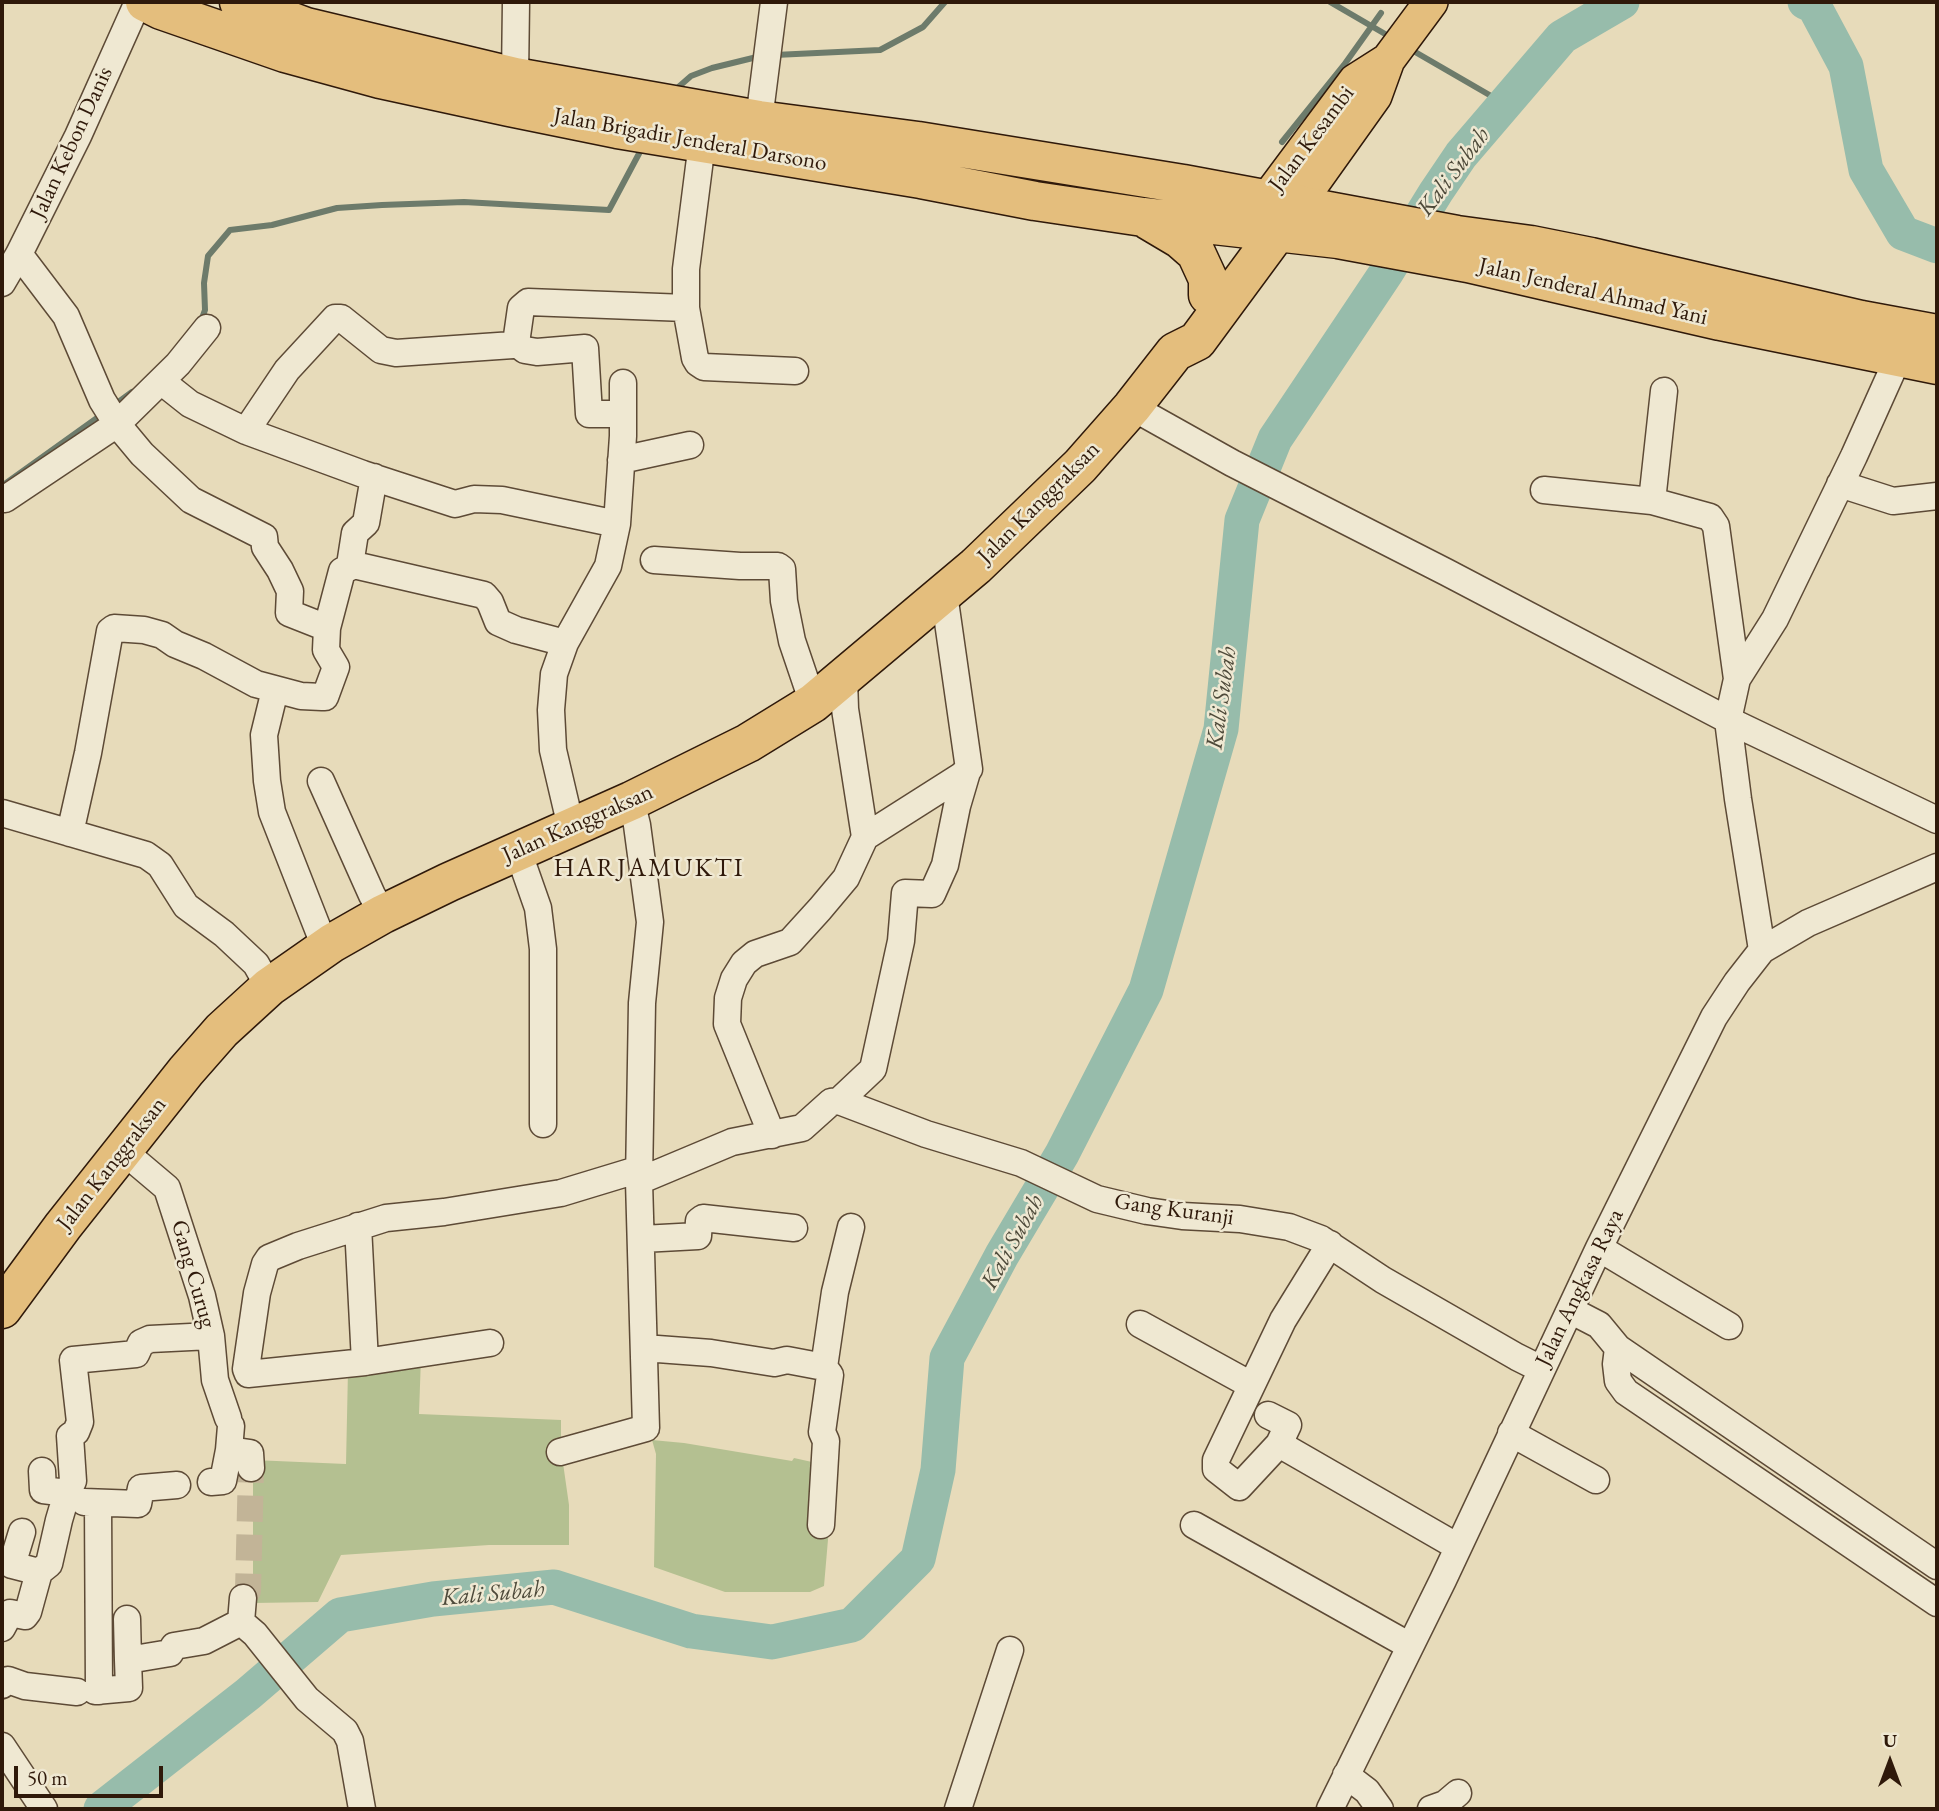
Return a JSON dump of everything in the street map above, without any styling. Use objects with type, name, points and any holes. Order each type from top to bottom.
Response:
[{"type":"highway","name":"Jalan Brigadir Jenderal Darsono","points":[[145,2],[161,10],[285,52],[380,79],[617,129],[695,131],[1035,201],[1143,217],[1272,216]]},
{"type":"highway","name":"Jalan Brigadir Jenderal Darsono","points":[[239,2],[306,27],[515,77],[638,98],[695,131]]},
{"type":"highway","name":"Jalan Brigadir Jenderal Darsono","points":[[695,131],[761,106],[1272,216]]},
{"type":"highway","name":"Jalan Jenderal Ahmad Yani","points":[[1272,216],[1346,226],[1529,261],[1720,321],[1937,365]]},
{"type":"highway","name":"Jalan Kanggraksan","points":[[2,1310],[122,1150],[186,1071],[222,1030],[269,987],[325,947],[383,914],[631,801],[748,743],[813,703],[944,594],[1080,466],[1132,407],[1175,352],[1180,329],[1272,216]]},
{"type":"highway","name":"Jalan Kanggraksan","points":[[1175,352],[1198,341],[1272,216]]},
{"type":"highway","points":[[1143,217],[1180,239],[1196,253],[1208,279],[1208,295]]},
{"type":"highway","name":"Jalan Jenderal Ahmad Yani","points":[[1529,261],[1591,257],[1848,317],[1937,334]]},
{"type":"main road","name":"Jalan Kesambi","points":[[1272,216],[1375,96],[1389,59],[1422,8]]},
{"type":"street","name":"Jalan Kebon Danis","points":[[2,283],[78,136],[138,2]]},
{"type":"street","points":[[515,77],[516,2]]},
{"type":"street","points":[[761,106],[774,2]]},
{"type":"street","points":[[695,131],[686,308],[692,347],[698,363],[704,367],[795,371]]},
{"type":"street","points":[[19,254],[66,316],[111,414],[142,454],[191,500],[264,537],[265,547],[290,591],[289,613],[327,628]]},
{"type":"street","points":[[516,343],[521,308],[528,302],[686,308]]},
{"type":"street","points":[[246,431],[288,370],[335,318],[341,318],[381,349],[396,353],[508,346],[516,343]]},
{"type":"street","points":[[5,499],[111,414],[161,381],[207,328]]},
{"type":"street","points":[[516,343],[525,350],[537,352],[585,348],[589,414],[623,414]]},
{"type":"street","points":[[1737,678],[1775,619],[1898,358]]},
{"type":"street","points":[[161,381],[197,408],[246,431],[455,504],[474,499],[502,500],[617,524]]},
{"type":"street","points":[[571,827],[553,750],[551,710],[554,674],[565,643],[608,566],[617,524],[623,383]]},
{"type":"street","points":[[1652,501],[1664,391]]},
{"type":"street","points":[[1132,407],[1232,463],[1728,720],[1937,820]]},
{"type":"street","points":[[621,460],[690,445]]},
{"type":"street","points":[[70,833],[88,753],[110,631],[114,628],[144,630],[162,635],[256,684],[301,696],[325,696],[335,667],[326,650],[327,628],[342,571],[350,565],[355,533],[366,523],[374,477]]},
{"type":"street","points":[[1840,484],[1893,501],[1937,496]]},
{"type":"street","points":[[1544,490],[1652,501],[1710,517],[1716,526],[1737,678],[1728,720],[1762,950]]},
{"type":"street","points":[[654,560],[778,566],[782,569],[783,601],[792,641],[813,703]]},
{"type":"street","points":[[350,565],[484,596],[490,602],[498,622],[516,630],[565,643]]},
{"type":"street","points":[[490,1343],[365,1362],[248,1374],[246,1369],[251,1323],[266,1260],[298,1246],[386,1218],[444,1212],[561,1193],[639,1175],[733,1142],[802,1128],[831,1102],[839,1101],[873,1069],[901,941],[905,893],[932,894],[945,865],[957,806],[970,763],[944,594]]},
{"type":"street","points":[[772,1136],[727,1024],[728,998],[734,979],[744,963],[755,954],[790,942],[820,909],[846,878],[865,836],[845,709],[844,679]]},
{"type":"street","points":[[275,690],[264,735],[272,812],[325,947]]},
{"type":"street","points":[[865,836],[967,772]]},
{"type":"street","points":[[321,781],[383,914]]},
{"type":"street","points":[[560,1452],[646,1428],[639,1175],[642,1003],[650,922],[637,825],[631,801]]},
{"type":"street","points":[[2,813],[146,855],[160,865],[186,906],[224,934],[256,964],[269,987]]},
{"type":"street","points":[[518,851],[538,908],[544,949],[543,1124]]},
{"type":"street","name":"Jalan Angkasa Raya","points":[[1330,1809],[1458,1547],[1541,1369],[1580,1315],[1599,1248],[1714,1017],[1762,950],[1808,923],[1937,867]]},
{"type":"street","name":"Gang Kuranji","points":[[839,1101],[926,1133],[1021,1163],[1097,1199],[1159,1213],[1240,1219],[1289,1227],[1330,1244],[1382,1280],[1541,1369]]},
{"type":"street","name":"Gang Curug","points":[[122,1150],[167,1188],[202,1296],[211,1336],[215,1380],[229,1432]]},
{"type":"street","points":[[642,1238],[698,1236],[699,1221],[703,1218],[794,1228]]},
{"type":"street","points":[[358,1226],[365,1362]]},
{"type":"street","points":[[824,1367],[835,1292],[850,1227]]},
{"type":"street","points":[[1268,1415],[1288,1425],[1279,1444],[1239,1487],[1216,1469],[1216,1460],[1283,1320],[1330,1244]]},
{"type":"street","points":[[1599,1248],[1729,1326]]},
{"type":"street","points":[[1580,1315],[1599,1325],[1618,1348],[1937,1566]]},
{"type":"street","points":[[1140,1324],[1251,1385]]},
{"type":"street","points":[[90,1691],[70,1436],[76,1433],[79,1422],[73,1360],[136,1354],[141,1343],[150,1339],[211,1336]]},
{"type":"street","points":[[644,1348],[710,1353],[774,1363],[787,1360],[824,1367],[830,1375],[822,1432],[826,1441],[821,1525]]},
{"type":"street","points":[[1618,1348],[1618,1381],[1626,1392],[1937,1603]]},
{"type":"street","points":[[229,1432],[250,1453],[251,1468]]},
{"type":"street","points":[[42,1471],[43,1490],[77,1500],[138,1504],[141,1488],[223,1480],[229,1432]]},
{"type":"street","points":[[1511,1433],[1596,1480]]},
{"type":"street","points":[[1279,1444],[1458,1547]]},
{"type":"street","points":[[1793,1503],[1809,1479]]},
{"type":"street","points":[[2,1628],[9,1613],[25,1616],[28,1612],[39,1572],[49,1564],[59,1520],[77,1500]]},
{"type":"street","points":[[1194,1525],[1410,1646]]},
{"type":"street","points":[[22,1532],[12,1565],[39,1572]]},
{"type":"street","points":[[128,1660],[170,1653],[174,1646],[204,1640],[246,1618],[307,1699],[345,1731],[350,1741],[362,1809]]},
{"type":"street","points":[[2,1685],[8,1680],[25,1686],[90,1691],[129,1688],[127,1619]]},
{"type":"street","points":[[958,1809],[1010,1650]]},
{"type":"street","points":[[2,1746],[44,1809]]},
{"type":"street","points":[[1346,1775],[1367,1791],[1380,1809]]},
{"type":"street","points":[[1432,1809],[1445,1804],[1458,1793]]},
{"type":"green space","points":[[421,1357],[419,1414],[561,1420],[561,1449],[569,1505],[569,1545],[489,1545],[341,1555],[318,1602],[253,1603],[253,1460],[346,1464],[348,1370]]},
{"type":"green space","points":[[652,1440],[792,1461],[794,1458],[821,1464],[829,1528],[824,1586],[810,1592],[725,1592],[654,1567],[656,1454]]},
{"type":"waterway","points":[[775,55],[880,50],[923,27],[945,2]]},
{"type":"waterway","points":[[1330,2],[1392,38]]},
{"type":"waterway","name":"Kali Subah","points":[[101,1809],[248,1694],[340,1615],[433,1599],[554,1587],[691,1631],[772,1642],[852,1625],[918,1559],[938,1470],[947,1358],[1002,1255],[1062,1154],[1146,990],[1221,729],[1242,520],[1275,439],[1461,155],[1562,37],[1622,2]]},
{"type":"waterway","points":[[1805,2],[1814,6],[1846,66],[1866,170],[1903,233],[1937,246]]},
{"type":"waterway","points":[[1282,142],[1344,65],[1381,13]]},
{"type":"waterway","points":[[1410,49],[1505,104]]},
{"type":"waterway","points":[[675,90],[691,76],[761,56]]},
{"type":"waterway","points":[[201,321],[205,310],[204,283],[208,256],[230,230],[272,225],[337,208],[382,205],[464,202],[609,210],[642,148]]},
{"type":"waterway","points":[[113,406],[132,392]]},
{"type":"waterway","points":[[2,486],[104,413]]},
{"type":"tunnel","points":[[243,1598],[248,1591],[251,1468]]},
{"type":"district","name":"HARJAMUKTI","points":[[649,869]]}]
